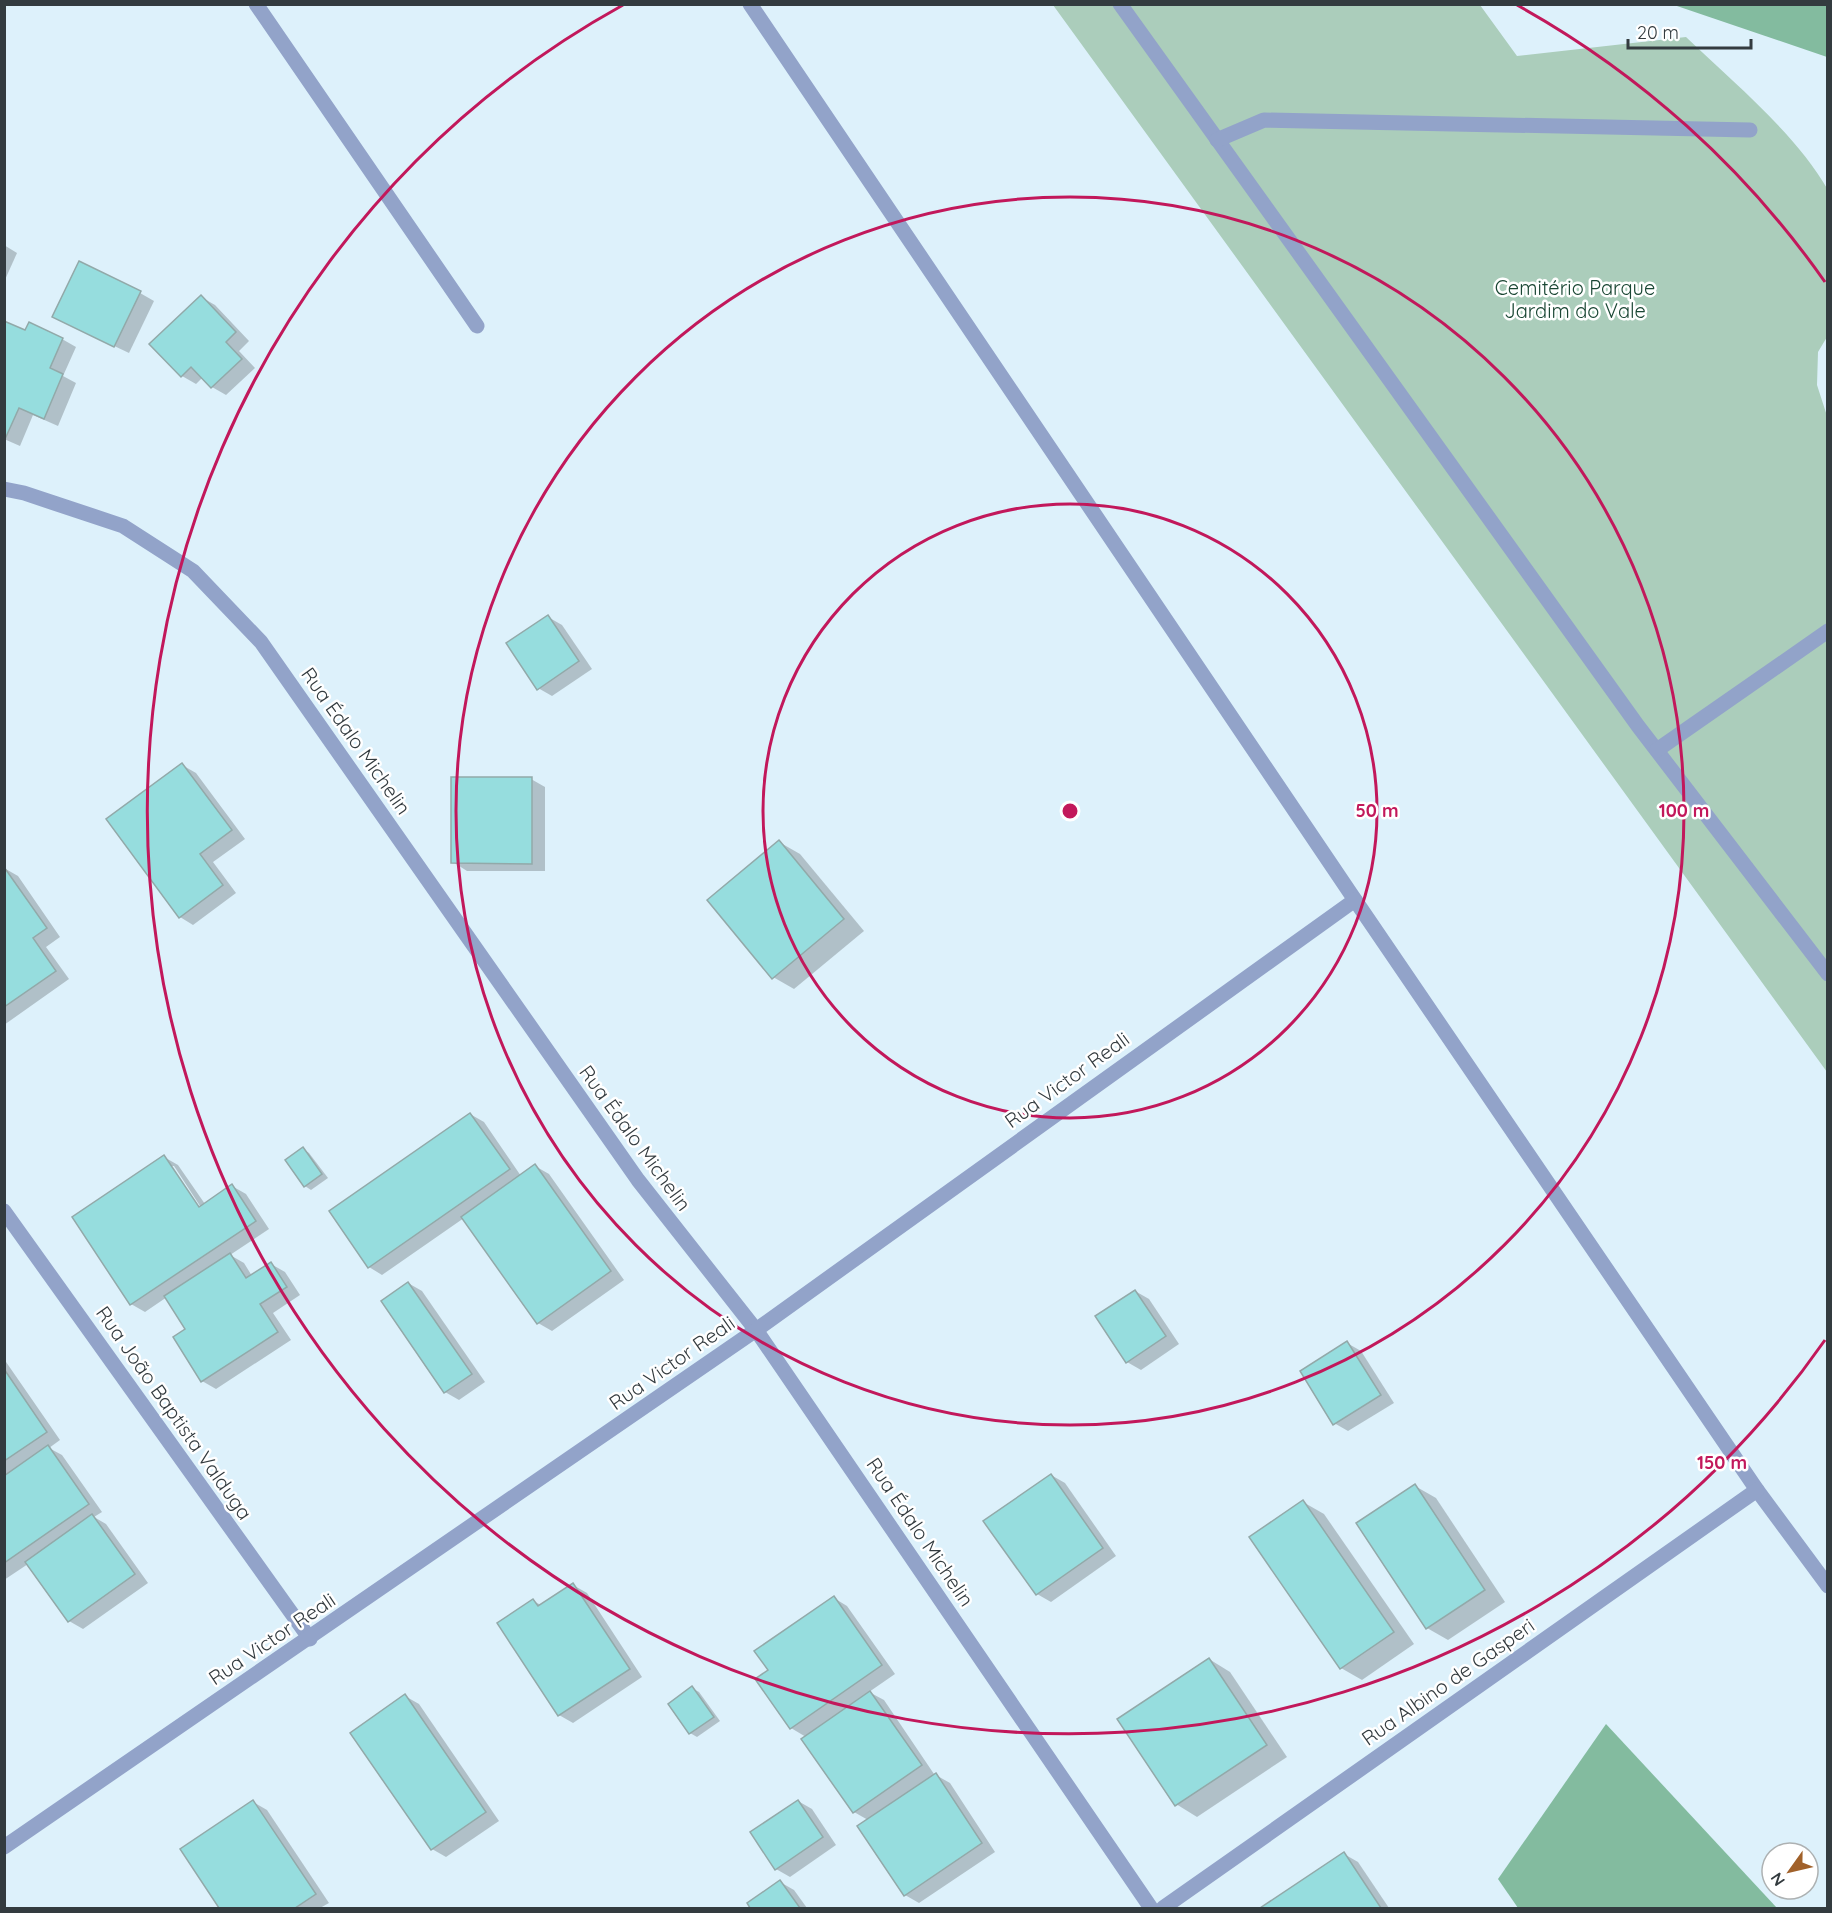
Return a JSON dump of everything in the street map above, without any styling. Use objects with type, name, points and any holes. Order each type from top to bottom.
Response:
[{"type":"street","points":[[256,4],[477,326]]},
{"type":"street","points":[[750,4],[1355,900],[1757,1490],[1827,1586]]},
{"type":"street","points":[[1120,4],[1638,726],[1827,974]]},
{"type":"street","points":[[1216,140],[1264,120],[1750,130]]},
{"type":"street","name":"Rua Édalo Michelin","points":[[4,489],[24,493],[123,526],[193,571],[261,642],[638,1180],[756,1330],[1151,1908]]},
{"type":"street","points":[[1657,750],[1827,631]]},
{"type":"street","name":"Rua Victor Reali","points":[[4,1847],[756,1330],[1355,900]]},
{"type":"street","name":"Rua João Baptista Valduga","points":[[4,1211],[309,1639]]},
{"type":"street","name":"Rua Albino de Gasperi","points":[[1162,1908],[1757,1490]]},
{"type":"green space","name":"Cemitério Parque Jardim do Vale","points":[[1053,5],[1480,5],[1517,56],[1686,37],[1763,109],[1815,169],[1828,190],[1827,337],[1818,352],[1817,385],[1828,419],[1827,1072]]},
{"type":"green space","points":[[1674,5],[1827,5],[1827,57]]},
{"type":"green space","points":[[1606,1724],[1760,1890],[1760,1901],[1770,1901],[1777,1908],[1518,1908],[1498,1879]]},
{"type":"building","points":[[79,261],[141,291],[114,347],[52,317]]},
{"type":"building","points":[[201,295],[236,332],[226,342],[242,359],[211,388],[191,367],[181,377],[149,344]]},
{"type":"building","points":[[4,321],[25,330],[29,322],[63,338],[50,368],[63,374],[44,419],[19,408],[5,439]]},
{"type":"building","points":[[548,615],[579,661],[537,690],[506,643]]},
{"type":"building","points":[[182,763],[232,830],[200,854],[223,885],[179,918],[106,819]]},
{"type":"building","points":[[451,777],[532,777],[532,864],[451,863]]},
{"type":"building","points":[[779,840],[844,919],[772,979],[707,900]]},
{"type":"building","points":[[4,867],[47,928],[33,938],[56,971],[4,1007]]},
{"type":"building","points":[[470,1113],[510,1169],[368,1268],[329,1211]]},
{"type":"building","points":[[303,1147],[322,1174],[304,1187],[285,1160]]},
{"type":"building","points":[[164,1155],[199,1207],[232,1184],[256,1221],[130,1305],[72,1217]]},
{"type":"building","points":[[535,1164],[611,1271],[537,1324],[461,1217]]},
{"type":"building","points":[[230,1253],[246,1278],[271,1262],[287,1287],[260,1304],[278,1332],[201,1382],[173,1337],[185,1329],[164,1296]]},
{"type":"building","points":[[408,1282],[472,1374],[444,1393],[381,1301]]},
{"type":"building","points":[[1135,1290],[1166,1336],[1126,1363],[1095,1316]]},
{"type":"building","points":[[1347,1341],[1381,1395],[1333,1425],[1300,1371]]},
{"type":"building","points":[[4,1369],[47,1432],[4,1461]]},
{"type":"building","points":[[48,1445],[89,1504],[4,1563],[4,1476]]},
{"type":"building","points":[[1051,1474],[1103,1548],[1036,1595],[983,1521]]},
{"type":"building","points":[[1415,1484],[1485,1590],[1426,1629],[1356,1523]]},
{"type":"building","points":[[1303,1500],[1394,1632],[1340,1669],[1249,1537]]},
{"type":"building","points":[[92,1514],[135,1574],[68,1622],[25,1562]]},
{"type":"building","points":[[573,1583],[630,1669],[558,1716],[497,1623],[533,1599],[538,1606]]},
{"type":"building","points":[[834,1596],[882,1665],[790,1729],[755,1679],[768,1670],[754,1651]]},
{"type":"building","points":[[1209,1658],[1267,1745],[1175,1806],[1117,1719]]},
{"type":"building","points":[[692,1686],[714,1717],[689,1734],[668,1704]]},
{"type":"building","points":[[870,1691],[922,1765],[853,1813],[801,1739]]},
{"type":"building","points":[[405,1694],[486,1812],[431,1850],[350,1733]]},
{"type":"building","points":[[936,1773],[982,1843],[904,1896],[857,1826]]},
{"type":"building","points":[[253,1800],[316,1894],[295,1908],[219,1908],[180,1849]]},
{"type":"building","points":[[798,1800],[823,1837],[775,1870],[750,1832]]},
{"type":"building","points":[[1344,1852],[1381,1908],[1260,1908]]},
{"type":"building","points":[[780,1880],[800,1908],[750,1908],[747,1903]]}]
